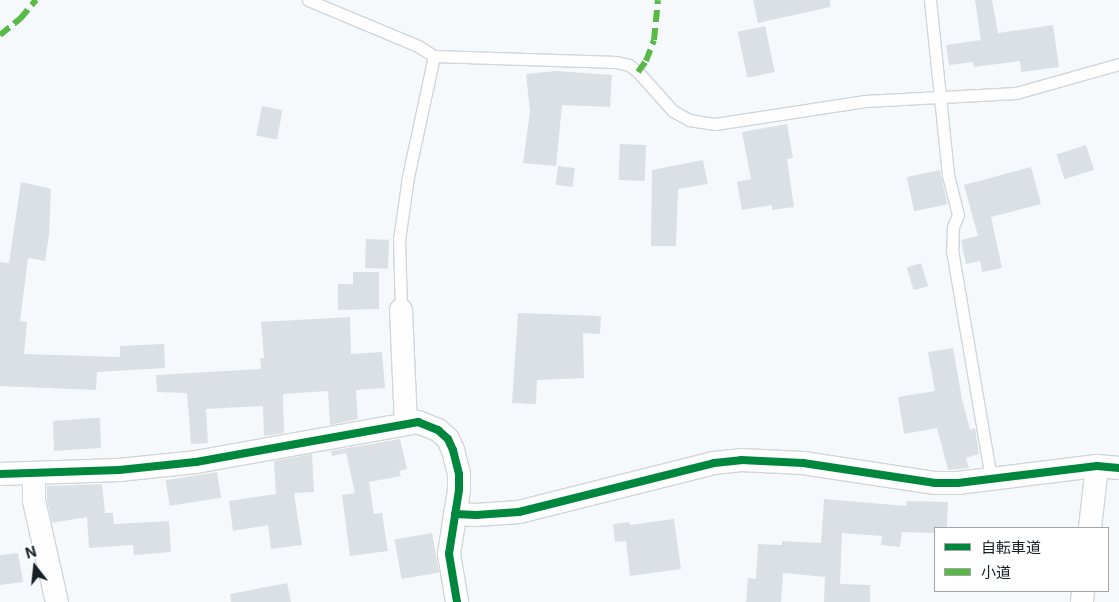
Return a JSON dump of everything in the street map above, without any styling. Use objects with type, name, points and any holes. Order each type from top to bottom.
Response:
[{"type":"street","points":[[400,310],[406,424]]},
{"type":"street","points":[[0,474],[119,470],[196,462],[418,422],[438,430],[448,439],[459,474],[459,490],[449,554],[458,602]]},
{"type":"street","points":[[455,514],[476,516],[519,512],[714,463],[741,460],[803,463],[935,483],[958,483],[1108,467],[1090,527]]},
{"type":"street","points":[[34,473],[34,501],[57,602]]},
{"type":"lane","points":[[308,0],[418,46],[434,56],[616,62],[629,65],[638,72],[673,111],[689,120],[716,124],[865,101],[1016,93],[1119,64]]},
{"type":"lane","points":[[930,0],[938,97],[943,118],[948,175],[958,215],[953,227],[952,250],[991,479]]},
{"type":"lane","points":[[400,310],[399,240],[406,186],[434,56]]},
{"type":"building","points":[[753,0],[830,0],[830,7],[758,23]]},
{"type":"building","points":[[975,0],[992,0],[998,33],[1053,25],[1059,67],[1021,72],[1020,61],[974,67],[973,62],[949,65],[946,45],[981,40]]},
{"type":"building","points":[[765,26],[775,72],[747,78],[738,32]]},
{"type":"building","points":[[556,71],[612,75],[610,107],[562,105],[556,166],[523,163],[530,112],[526,74]]},
{"type":"building","points":[[262,106],[283,110],[277,139],[256,135]]},
{"type":"building","points":[[787,124],[793,158],[787,159],[794,207],[772,210],[772,205],[742,210],[737,182],[751,179],[742,132]]},
{"type":"building","points":[[620,144],[646,145],[645,181],[619,180]]},
{"type":"building","points":[[1086,145],[1094,170],[1065,179],[1057,155]]},
{"type":"building","points":[[703,160],[708,184],[678,189],[676,246],[651,246],[652,170]]},
{"type":"building","points":[[558,166],[575,168],[573,187],[556,185]]},
{"type":"building","points":[[1031,167],[1041,204],[991,217],[1002,268],[982,272],[980,261],[966,264],[961,240],[978,236],[964,185]]},
{"type":"building","points":[[940,170],[947,204],[914,211],[907,177]]},
{"type":"building","points":[[21,182],[51,189],[49,235],[45,261],[28,258],[20,321],[27,322],[24,354],[120,357],[120,346],[164,344],[165,368],[97,372],[96,390],[0,386],[0,262],[9,263]]},
{"type":"building","points":[[366,239],[389,240],[388,269],[365,268]]},
{"type":"building","points":[[921,263],[928,286],[914,290],[907,267]]},
{"type":"building","points":[[353,272],[379,272],[379,309],[338,310],[338,284],[353,284]]},
{"type":"building","points":[[518,313],[601,316],[600,334],[583,333],[584,378],[537,380],[536,404],[512,403]]},
{"type":"building","points":[[350,317],[351,354],[382,352],[385,388],[356,390],[358,419],[330,425],[328,391],[283,394],[284,433],[264,436],[263,406],[206,409],[208,443],[191,444],[187,393],[157,392],[156,375],[261,369],[260,358],[264,358],[261,322]]},
{"type":"building","points":[[953,348],[962,399],[970,430],[975,428],[979,454],[966,458],[969,468],[948,470],[937,428],[904,434],[898,397],[935,391],[928,352]]},
{"type":"building","points":[[100,418],[101,448],[54,451],[53,421]]},
{"type":"building","points":[[400,439],[407,469],[399,471],[401,476],[369,482],[374,514],[382,513],[388,551],[350,556],[342,495],[355,493],[346,453],[332,456],[331,451]]},
{"type":"building","points":[[312,454],[314,492],[294,493],[302,545],[271,549],[268,525],[233,531],[229,501],[276,494],[274,461]]},
{"type":"building","points":[[217,472],[221,498],[170,506],[166,480]]},
{"type":"building","points":[[102,484],[105,513],[113,513],[114,524],[169,521],[171,552],[134,555],[133,545],[89,548],[87,517],[52,523],[47,500],[47,486]]},
{"type":"building","points":[[824,499],[906,506],[907,501],[948,502],[947,527],[934,527],[934,533],[902,532],[900,547],[881,545],[882,536],[842,533],[840,584],[870,585],[870,602],[824,602],[825,577],[783,573],[781,602],[746,602],[748,578],[756,579],[758,544],[782,545],[782,541],[821,543]]},
{"type":"building","points":[[674,519],[681,569],[630,576],[626,541],[615,542],[613,524],[629,522],[630,525]]},
{"type":"building","points":[[432,533],[439,572],[402,579],[395,540]]},
{"type":"building","points":[[18,553],[23,582],[0,585],[0,555]]},
{"type":"building","points":[[287,583],[291,602],[231,602],[230,594]]},
{"type":"marked path","points":[[0,35],[20,19],[36,0]]},
{"type":"marked path","points":[[638,72],[646,61],[654,40],[658,0]]},
{"type":"cycle path","points":[[0,474],[119,470],[196,462],[418,422],[438,430],[448,439],[459,474],[459,490],[449,554],[457,602]]},
{"type":"cycle path","points":[[455,514],[476,515],[519,512],[714,463],[741,460],[803,463],[935,483],[958,483],[1097,466],[1119,468]]}]
